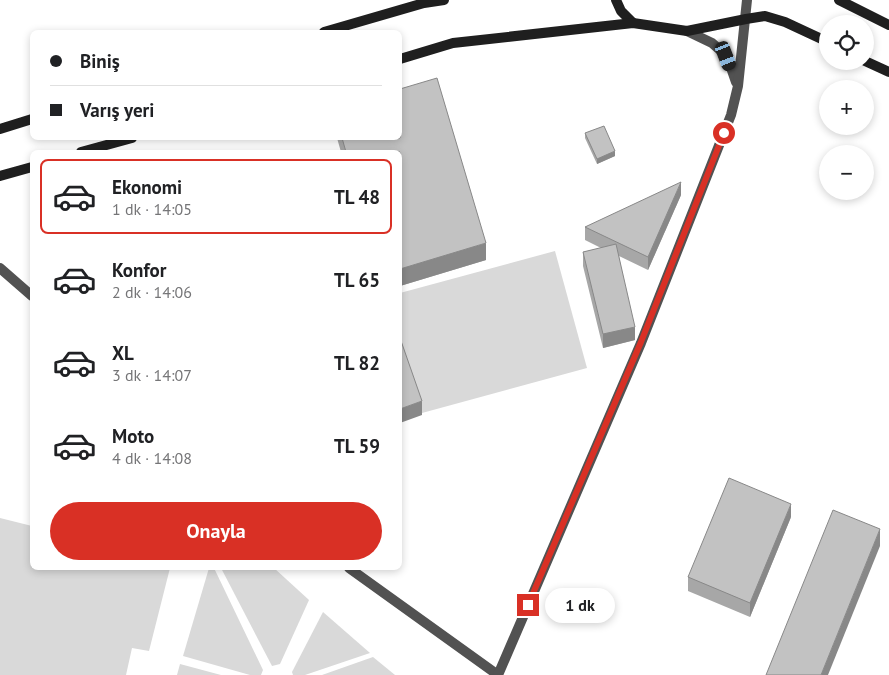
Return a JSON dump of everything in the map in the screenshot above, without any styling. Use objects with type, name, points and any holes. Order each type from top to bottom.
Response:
[{"type":"street","points":[[331,30],[424,3],[444,0]]},
{"type":"street","points":[[616,0],[621,12],[633,23]]},
{"type":"street","points":[[352,570],[498,675],[641,342],[731,115],[738,86],[747,0]]},
{"type":"street","points":[[840,0],[889,25]]},
{"type":"street","points":[[687,32],[746,18],[765,16],[785,22],[819,38]]},
{"type":"street","points":[[402,58],[453,44],[633,23],[687,32],[712,43],[726,56],[738,86]]},
{"type":"street","points":[[874,65],[889,72]]},
{"type":"street","points":[[0,129],[30,120]]},
{"type":"street","points":[[88,150],[125,140]]},
{"type":"street","points":[[0,176],[30,168]]},
{"type":"street","points":[[0,268],[30,294]]},
{"type":"shaded area","points":[[555,251],[587,368],[402,418],[402,292]]},
{"type":"shaded area","points":[[0,518],[30,526],[30,570],[169,570],[149,651],[132,648],[126,675],[0,675]]},
{"type":"shaded area","points":[[208,570],[215,570],[263,670],[261,675],[250,675],[183,656]]},
{"type":"shaded area","points":[[222,570],[276,570],[309,600],[280,664],[272,666]]},
{"type":"shaded area","points":[[323,612],[370,653],[305,675],[293,675],[292,672]]},
{"type":"shaded area","points":[[373,657],[395,675],[322,675]]},
{"type":"shaded area","points":[[180,664],[221,675],[177,675]]},
{"type":"building","points":[[437,78],[486,243],[402,268],[402,150],[345,150],[343,140],[402,140],[402,88]]},
{"type":"building","points":[[604,126],[615,151],[597,159],[585,133]]},
{"type":"building","points":[[681,182],[648,257],[585,227]]},
{"type":"building","points":[[616,244],[635,327],[603,334],[583,252]]},
{"type":"building","points":[[402,344],[422,401],[402,408]]},
{"type":"building","points":[[729,478],[791,504],[750,603],[688,577]]},
{"type":"building","points":[[833,510],[880,529],[821,675],[766,675]]},
{"type":"route","points":[[528,605],[641,342],[724,133]]}]
